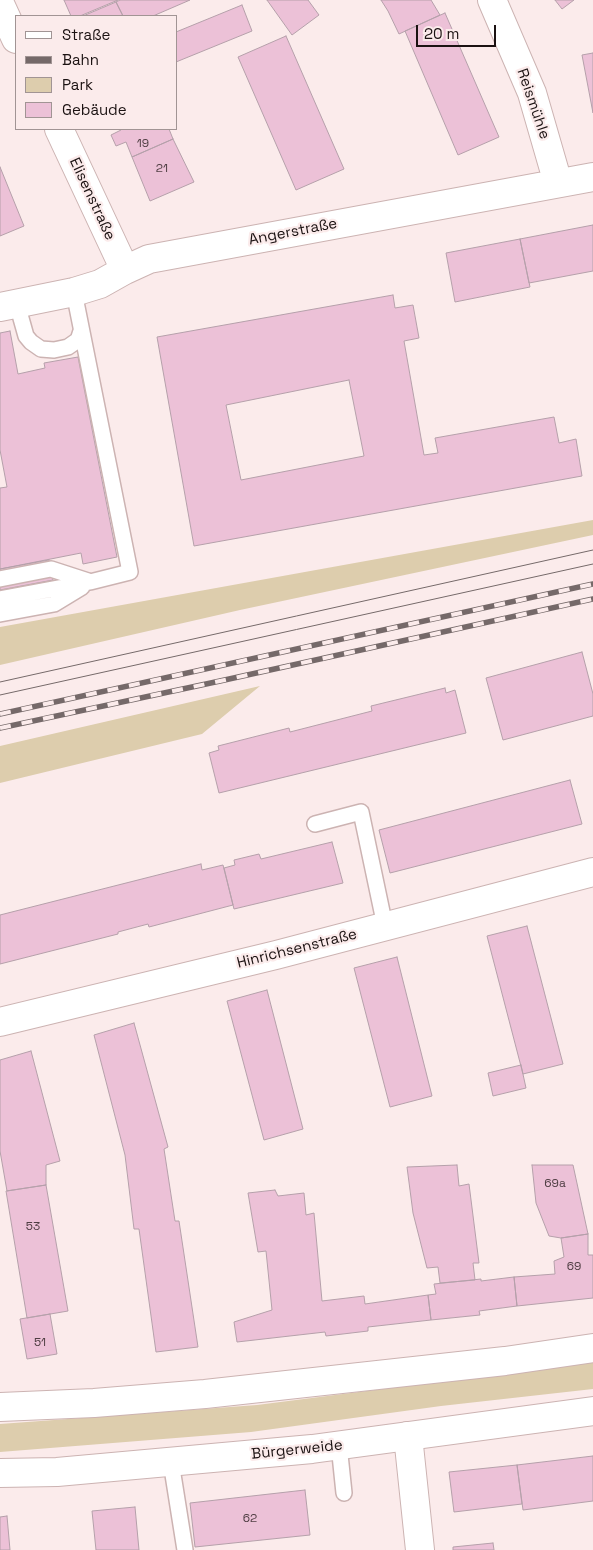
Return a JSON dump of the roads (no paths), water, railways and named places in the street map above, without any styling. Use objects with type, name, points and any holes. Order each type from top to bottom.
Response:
[{"type":"street","name":"Reismühle","points":[[492,0],[532,93],[558,183]]},
{"type":"street","points":[[0,4],[15,37]]},
{"type":"street","name":"Elisenstraße","points":[[58,130],[125,270]]},
{"type":"street","name":"Angerstraße","points":[[8,305],[74,292],[100,284],[149,259],[593,177]]},
{"type":"street","name":"Hinrichsenstraße","points":[[0,1022],[276,955],[593,872]]},
{"type":"street","points":[[0,1407],[94,1403],[234,1391],[505,1361],[593,1348]]},
{"type":"street","name":"Bürgerweide","points":[[0,1473],[57,1472],[339,1445],[593,1411]]},
{"type":"street","points":[[408,1436],[420,1550]]},
{"type":"lane","points":[[0,598],[90,582],[130,572],[74,292]]},
{"type":"lane","points":[[8,305],[26,336],[31,342],[41,348],[54,350],[68,347],[78,340],[82,330]]},
{"type":"lane","points":[[0,579],[51,569],[90,582]]},
{"type":"lane","points":[[0,614],[54,604],[90,582]]},
{"type":"lane","points":[[315,824],[361,812],[385,926]]},
{"type":"lane","points":[[339,1445],[344,1493]]},
{"type":"lane","points":[[171,1462],[185,1550]]},
{"type":"tram line","points":[[0,682],[593,550]]},
{"type":"tram line","points":[[0,695],[593,564]]},
{"type":"railway","points":[[0,714],[593,584]]},
{"type":"railway","points":[[0,728],[593,599]]}]
